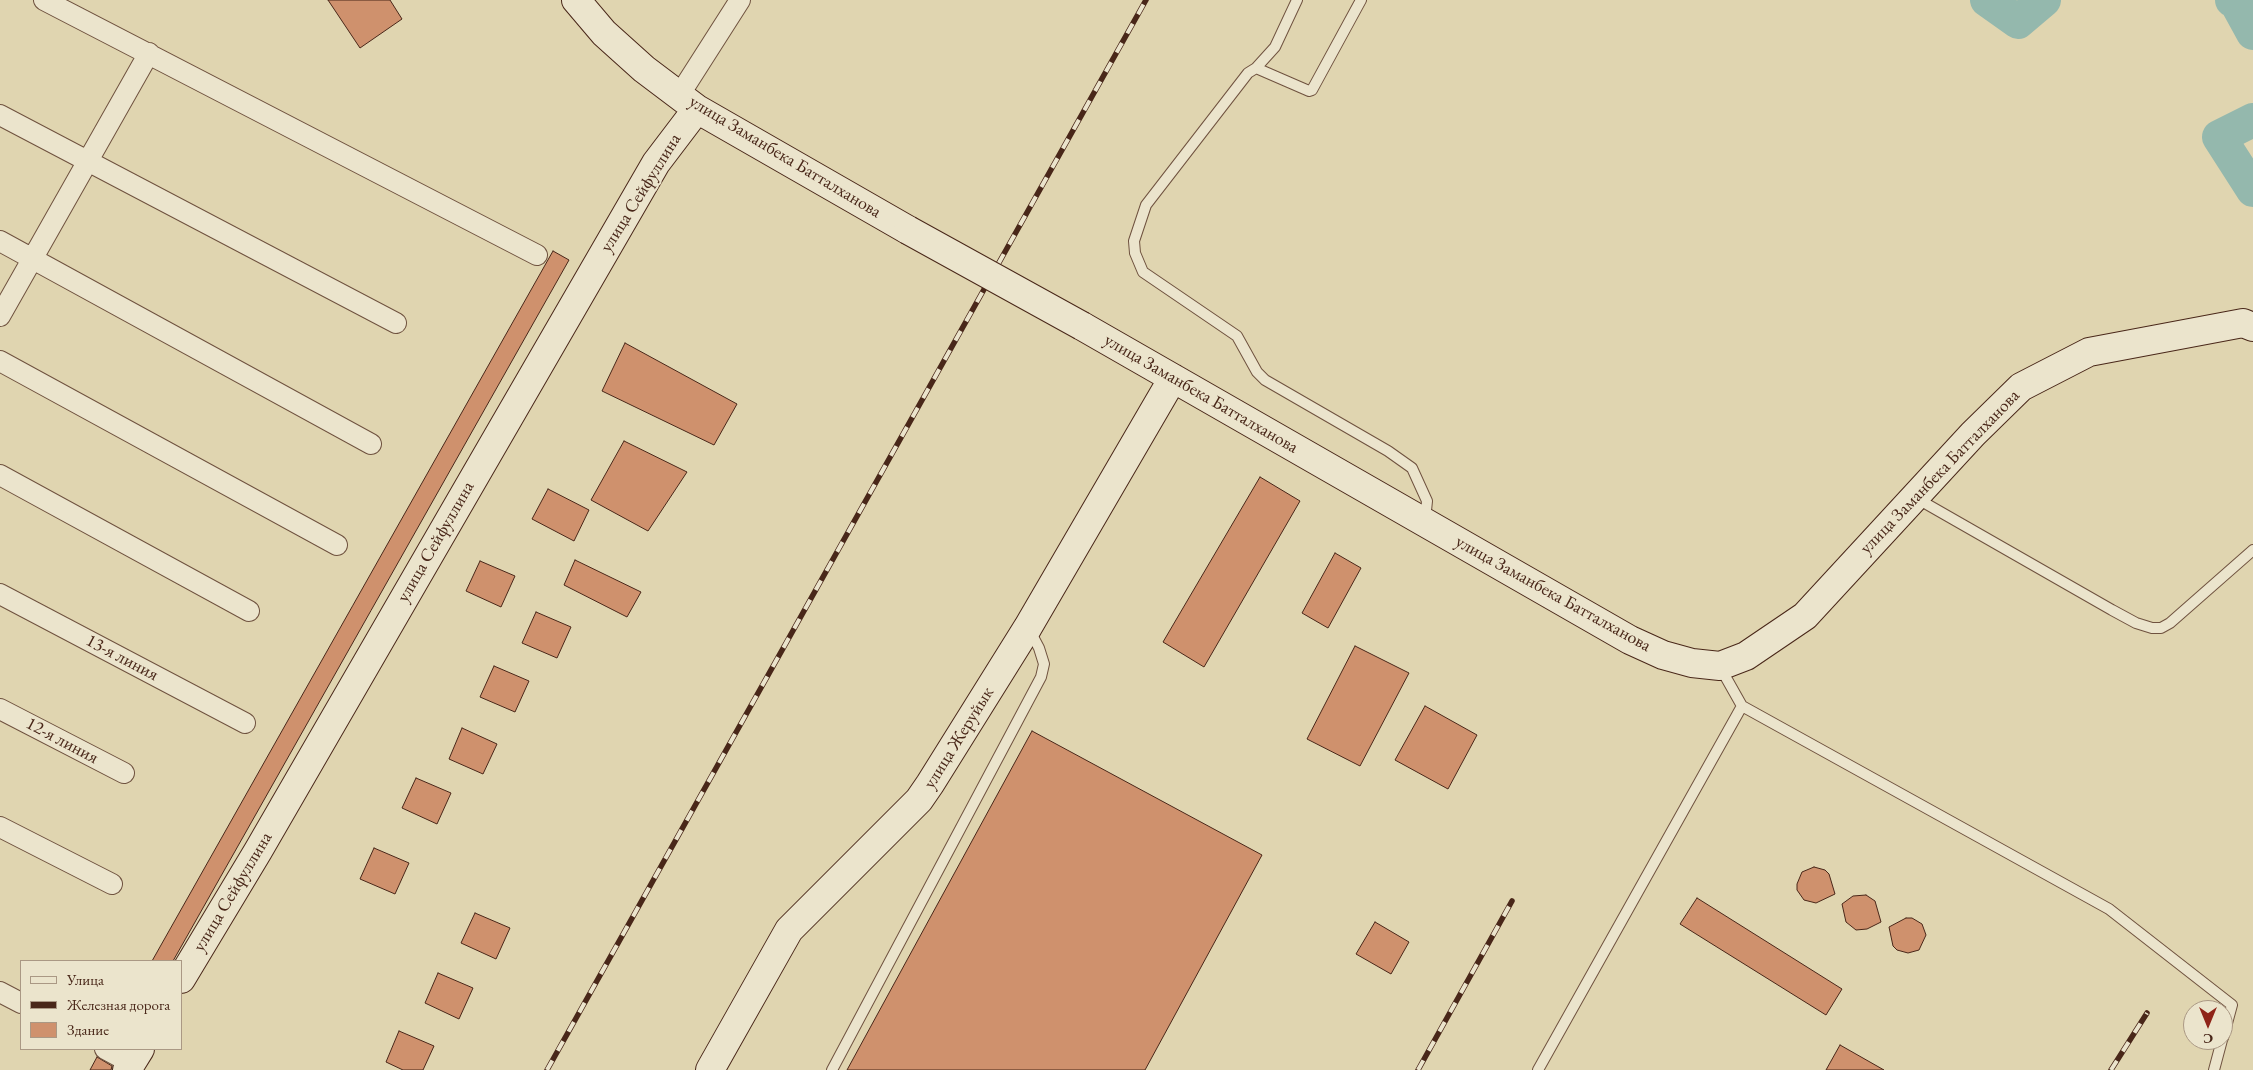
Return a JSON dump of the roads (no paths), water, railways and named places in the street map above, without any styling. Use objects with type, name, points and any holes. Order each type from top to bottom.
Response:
[{"type":"main road","name":"улица Заманбека Батталханова","points":[[576,0],[604,33],[644,69],[688,101],[908,230],[1082,326],[1630,640],[1692,664],[1720,666],[1746,656],[1805,616],[1973,434],[2021,386],[2089,352],[2243,323],[2253,327]]},
{"type":"main road","name":"улица Сейфуллина","points":[[182,977],[263,843],[656,163],[688,101]]},
{"type":"main road","name":"улица Жеруйык","points":[[710,1070],[789,930],[919,800],[1028,627],[1173,378]]},
{"type":"street","points":[[44,0],[537,255]]},
{"type":"street","points":[[688,101],[740,0]]},
{"type":"street","points":[[0,316],[149,53]]},
{"type":"street","points":[[0,114],[396,323]]},
{"type":"street","points":[[0,241],[371,444]]},
{"type":"street","points":[[0,361],[337,545]]},
{"type":"street","points":[[0,475],[249,611]]},
{"type":"street","name":"13-я линия","points":[[0,594],[245,723]]},
{"type":"street","name":"12-я линия","points":[[0,708],[124,774]]},
{"type":"street","points":[[0,827],[112,884]]},
{"type":"street","points":[[0,992],[20,1002]]},
{"type":"street","points":[[108,1050],[133,1060]]},
{"type":"lane","points":[[1298,0],[1275,47],[1256,68],[1248,72],[1146,205],[1134,241],[1138,263],[1143,272],[1237,336],[1257,372],[1266,380],[1388,450],[1412,468],[1427,501],[1425,523]]},
{"type":"lane","points":[[1256,68],[1308,91],[1312,90],[1361,0]]},
{"type":"lane","points":[[1915,497],[2112,610],[2136,623],[2152,628],[2161,628],[2170,623],[2253,550]]},
{"type":"lane","points":[[832,1070],[1041,677],[1044,664],[1039,648],[1028,627]]},
{"type":"lane","points":[[1720,666],[1742,706],[2109,908],[2226,1000]]},
{"type":"lane","points":[[1538,1070],[1742,706]]},
{"type":"lane","points":[[2214,1070],[2220,1050]]},
{"type":"waterway","points":[[1987,0],[2018,22],[2044,0]]},
{"type":"waterway","points":[[2232,0],[2236,2],[2253,33]]},
{"type":"waterway","points":[[2253,120],[2219,137],[2253,190]]},
{"type":"railway","points":[[547,1070],[1146,0]]},
{"type":"railway","points":[[1418,1070],[1512,901]]},
{"type":"railway","points":[[2111,1070],[2147,1013]]}]
